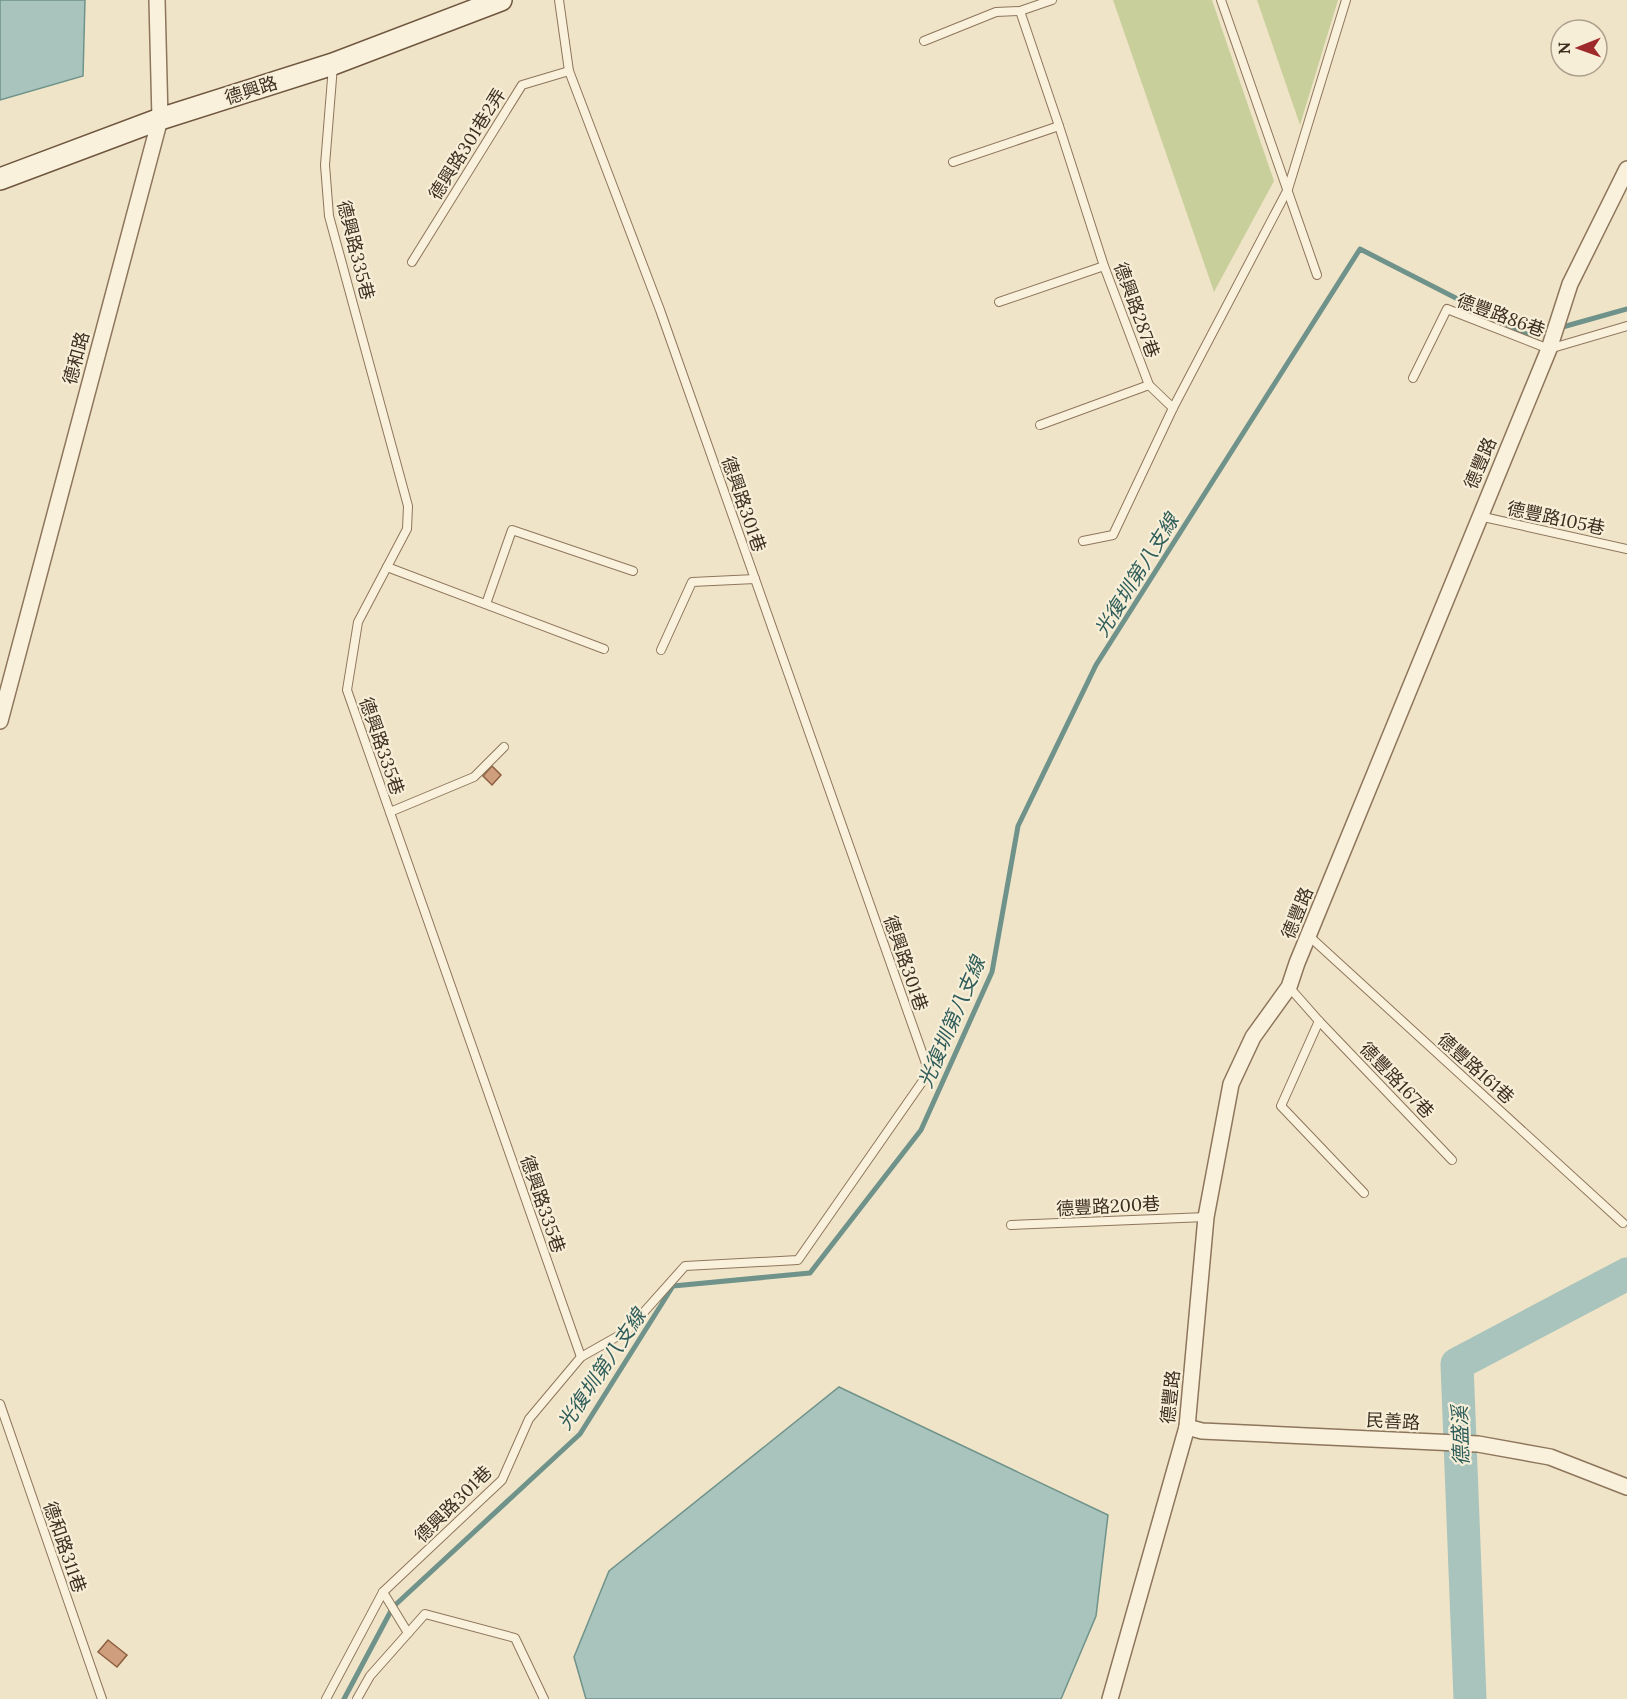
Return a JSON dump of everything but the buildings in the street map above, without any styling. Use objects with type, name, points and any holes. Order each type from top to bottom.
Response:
[{"type":"main road","name":"德興路","points":[[0,179],[159,119],[333,64],[501,0]]},
{"type":"street","name":"德和路","points":[[0,721],[159,119],[157,0]]},
{"type":"street","name":"德豐路","points":[[1110,1699],[1187,1427],[1206,1217],[1231,1084],[1254,1036],[1289,987],[1549,349],[1570,284],[1627,169]]},
{"type":"street","name":"民善路","points":[[1187,1427],[1202,1431],[1478,1444],[1550,1457],[1616,1484],[1627,1486]]},
{"type":"lane","name":"德興路301巷","points":[[326,1699],[384,1592],[502,1480],[529,1419],[581,1357],[627,1331],[685,1266],[798,1260],[929,1072],[660,310],[569,71],[559,0]]},
{"type":"lane","points":[[924,40],[996,12],[1020,11],[1052,0]]},
{"type":"lane","points":[[1221,0],[1317,275]]},
{"type":"lane","points":[[1083,541],[1113,535],[1173,408],[1288,189],[1346,0]]},
{"type":"lane","name":"德興路287巷","points":[[1020,11],[1104,267],[1149,385],[1173,408]]},
{"type":"lane","name":"德興路335巷","points":[[333,64],[325,165],[329,216],[408,506],[407,529],[358,622],[347,690],[581,1357]]},
{"type":"lane","name":"德興路301巷2弄","points":[[412,262],[522,85],[569,71]]},
{"type":"lane","points":[[953,162],[1059,126]]},
{"type":"lane","points":[[999,302],[1104,267]]},
{"type":"lane","name":"德豐路86巷","points":[[1413,378],[1447,309],[1549,349]]},
{"type":"lane","points":[[1549,349],[1627,326]]},
{"type":"lane","points":[[1040,424],[1149,385]]},
{"type":"lane","name":"德豐路105巷","points":[[1479,516],[1627,549]]},
{"type":"lane","points":[[486,604],[512,530],[633,571]]},
{"type":"lane","points":[[387,567],[604,649]]},
{"type":"lane","points":[[661,650],[692,582],[754,579]]},
{"type":"lane","points":[[390,812],[474,777],[504,747]]},
{"type":"lane","name":"德豐路161巷","points":[[1309,936],[1623,1223]]},
{"type":"lane","name":"德豐路167巷","points":[[1289,987],[1452,1160]]},
{"type":"lane","points":[[1319,1021],[1281,1106],[1364,1193]]},
{"type":"lane","name":"德豐路200巷","points":[[1011,1225],[1206,1217]]},
{"type":"lane","name":"德和路311巷","points":[[0,1404],[102,1699]]},
{"type":"lane","points":[[384,1592],[408,1633]]},
{"type":"lane","points":[[357,1699],[370,1676],[425,1614],[515,1638],[544,1699]]},
{"type":"green space","points":[[1113,0],[1212,0],[1274,181],[1214,292]]},
{"type":"green space","points":[[1257,0],[1338,0],[1300,125]]},
{"type":"water","points":[[0,0],[85,0],[83,76],[0,100]]},
{"type":"water","points":[[839,1387],[1108,1515],[1096,1616],[1061,1699],[586,1699],[574,1657],[609,1571]]},
{"type":"waterway","name":"光復圳第八支線","points":[[344,1699],[393,1607],[580,1434],[673,1286],[810,1273],[921,1130],[992,972],[1018,826],[1096,665],[1360,249],[1530,336]]},
{"type":"waterway","name":"光復圳第八支線","points":[[1559,328],[1627,309]]},
{"type":"waterway","name":"德盛溪","points":[[1470,1699],[1457,1364],[1627,1274]]}]
